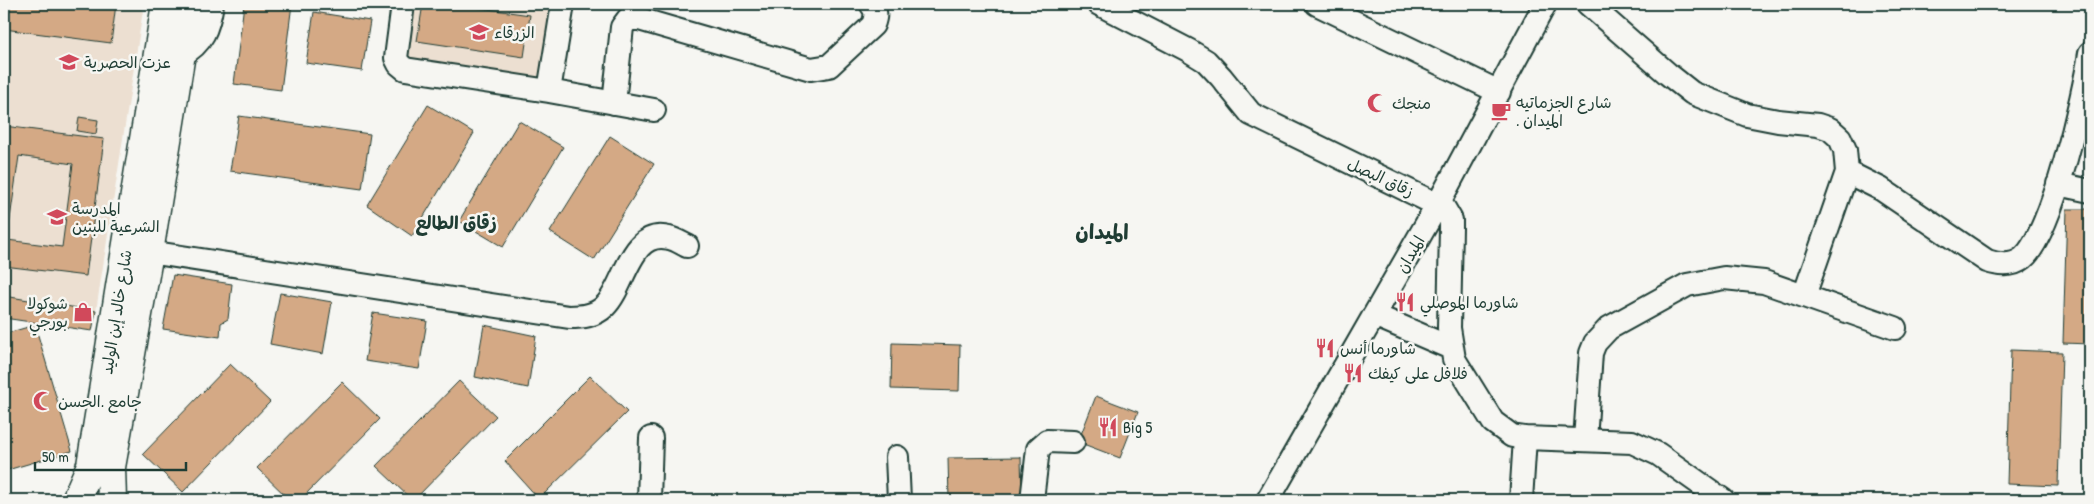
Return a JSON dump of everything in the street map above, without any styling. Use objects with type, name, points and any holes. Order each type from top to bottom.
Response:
[{"type":"main road","name":"شارع خالد إبن الوليد","points":[[76,500],[91,466],[166,4]]},
{"type":"main road","name":"شارع خالد إبن الوليد","points":[[112,500],[111,467],[149,252],[189,4]]},
{"type":"street","points":[[181,56],[190,50],[204,35],[212,4]]},
{"type":"street","points":[[403,4],[396,58],[405,69],[549,91],[654,110]]},
{"type":"street","points":[[549,91],[563,4]]},
{"type":"street","points":[[614,103],[622,27],[628,19],[639,19],[811,69],[829,66],[873,25],[876,17],[875,8],[871,4]]},
{"type":"street","name":"زقاق البصل","points":[[1099,4],[1206,61],[1251,114],[1438,204]]},
{"type":"street","points":[[1317,4],[1499,92]]},
{"type":"street","name":"الميدان","points":[[1268,500],[1438,204],[1545,4]]},
{"type":"street","points":[[1588,4],[1692,93],[1747,115],[1778,121],[1818,125],[1830,129],[1840,138],[1845,150],[1846,172],[1804,296]]},
{"type":"street","points":[[1846,172],[1881,189],[1987,261],[1998,264],[2010,264],[2021,260],[2041,233],[2058,184],[2075,124],[2090,53]]},
{"type":"street","points":[[2058,184],[2090,191]]},
{"type":"street","points":[[1438,204],[1444,208],[1451,220],[1449,328],[1451,348],[1459,370],[1493,422],[1512,436],[1525,438],[1632,442],[1646,447],[1723,500]]},
{"type":"street","points":[[149,252],[569,317],[582,317],[594,314],[605,306],[636,250],[643,244],[651,239],[660,237],[669,238],[686,246]]},
{"type":"street","points":[[1585,440],[1591,353],[1595,343],[1609,328],[1687,285],[1724,278],[1744,278],[1764,282],[1895,328]]},
{"type":"street","points":[[1374,315],[1451,348]]},
{"type":"street","points":[[649,500],[651,438]]},
{"type":"street","points":[[1520,500],[1525,438]]},
{"type":"street","points":[[1032,500],[1038,449],[1047,441],[1072,442]]},
{"type":"street","points":[[897,457],[899,500]]},
{"type":"shaded area","points":[[4,4],[144,4],[96,311],[4,296]]},
{"type":"shaded area","name":"الزرقاء","points":[[413,4],[553,4],[541,81],[404,59]]},
{"type":"building","points":[[4,4],[116,4],[111,43],[4,29]]},
{"type":"building","points":[[244,4],[292,4],[281,90],[234,84]]},
{"type":"building","points":[[423,4],[452,4],[530,15],[524,57],[417,41]]},
{"type":"building","points":[[314,12],[370,21],[362,71],[306,63]]},
{"type":"building","points":[[428,105],[474,133],[412,236],[367,205]]},
{"type":"building","points":[[239,116],[370,134],[362,189],[230,171]]},
{"type":"building","points":[[79,117],[98,120],[96,134],[77,131]]},
{"type":"building","points":[[519,121],[563,147],[503,247],[459,221]]},
{"type":"building","points":[[4,126],[104,139],[86,276],[4,266]],"holes":[[[19,156],[73,164],[62,247],[7,240]]]},
{"type":"building","points":[[610,136],[654,164],[594,260],[550,232]]},
{"type":"building","points":[[2067,209],[2090,209],[2090,344],[2063,343]]},
{"type":"building","points":[[173,275],[232,284],[228,319],[221,323],[220,337],[163,329]]},
{"type":"building","points":[[280,293],[332,302],[323,354],[270,344]]},
{"type":"building","points":[[4,296],[96,311],[92,331],[4,318]]},
{"type":"building","points":[[373,313],[427,321],[419,369],[365,361]]},
{"type":"building","points":[[35,325],[72,451],[4,471],[4,334]]},
{"type":"building","points":[[484,325],[536,336],[528,388],[475,377]]},
{"type":"building","points":[[892,343],[960,345],[959,391],[891,389]]},
{"type":"building","points":[[2011,350],[2062,352],[2058,486],[2007,484]]},
{"type":"building","points":[[230,364],[270,402],[183,492],[143,454]]},
{"type":"building","points":[[590,376],[627,412],[539,499],[505,461]]},
{"type":"building","points":[[459,381],[496,416],[412,500],[376,466]]},
{"type":"building","points":[[342,382],[380,419],[300,500],[290,500],[257,468]]},
{"type":"building","name":"Big 5","points":[[1096,396],[1138,412],[1120,458],[1078,442]]},
{"type":"building","points":[[1021,457],[1022,500],[949,500],[948,458]]},
{"type":"place","name":"الزرقاء","points":[[479,32]]},
{"type":"place","name":"عزت الحصرية","points":[[69,62]]},
{"type":"place","name":"منجك","points":[[1377,103]]},
{"type":"place","name":"شارع الجزماتيه . الميدان","points":[[1501,111]]},
{"type":"place","name":"المدرسة الشرعية للبنين","points":[[57,217]]},
{"type":"place","name":"شاورما الموصلي","points":[[1405,302]]},
{"type":"place","name":"شوكولا بورجي","points":[[83,312]]},
{"type":"place","name":"شاورما أنس","points":[[1325,348]]},
{"type":"place","name":"فلافل على كيفك","points":[[1353,373]]},
{"type":"place","name":"جامع .الحسن","points":[[43,401]]},
{"type":"place","name":"Big 5","points":[[1108,427]]},
{"type":"district","name":"زقاق الطالع","points":[[456,222]]},
{"type":"district","name":"الميدان","points":[[1102,231]]}]
